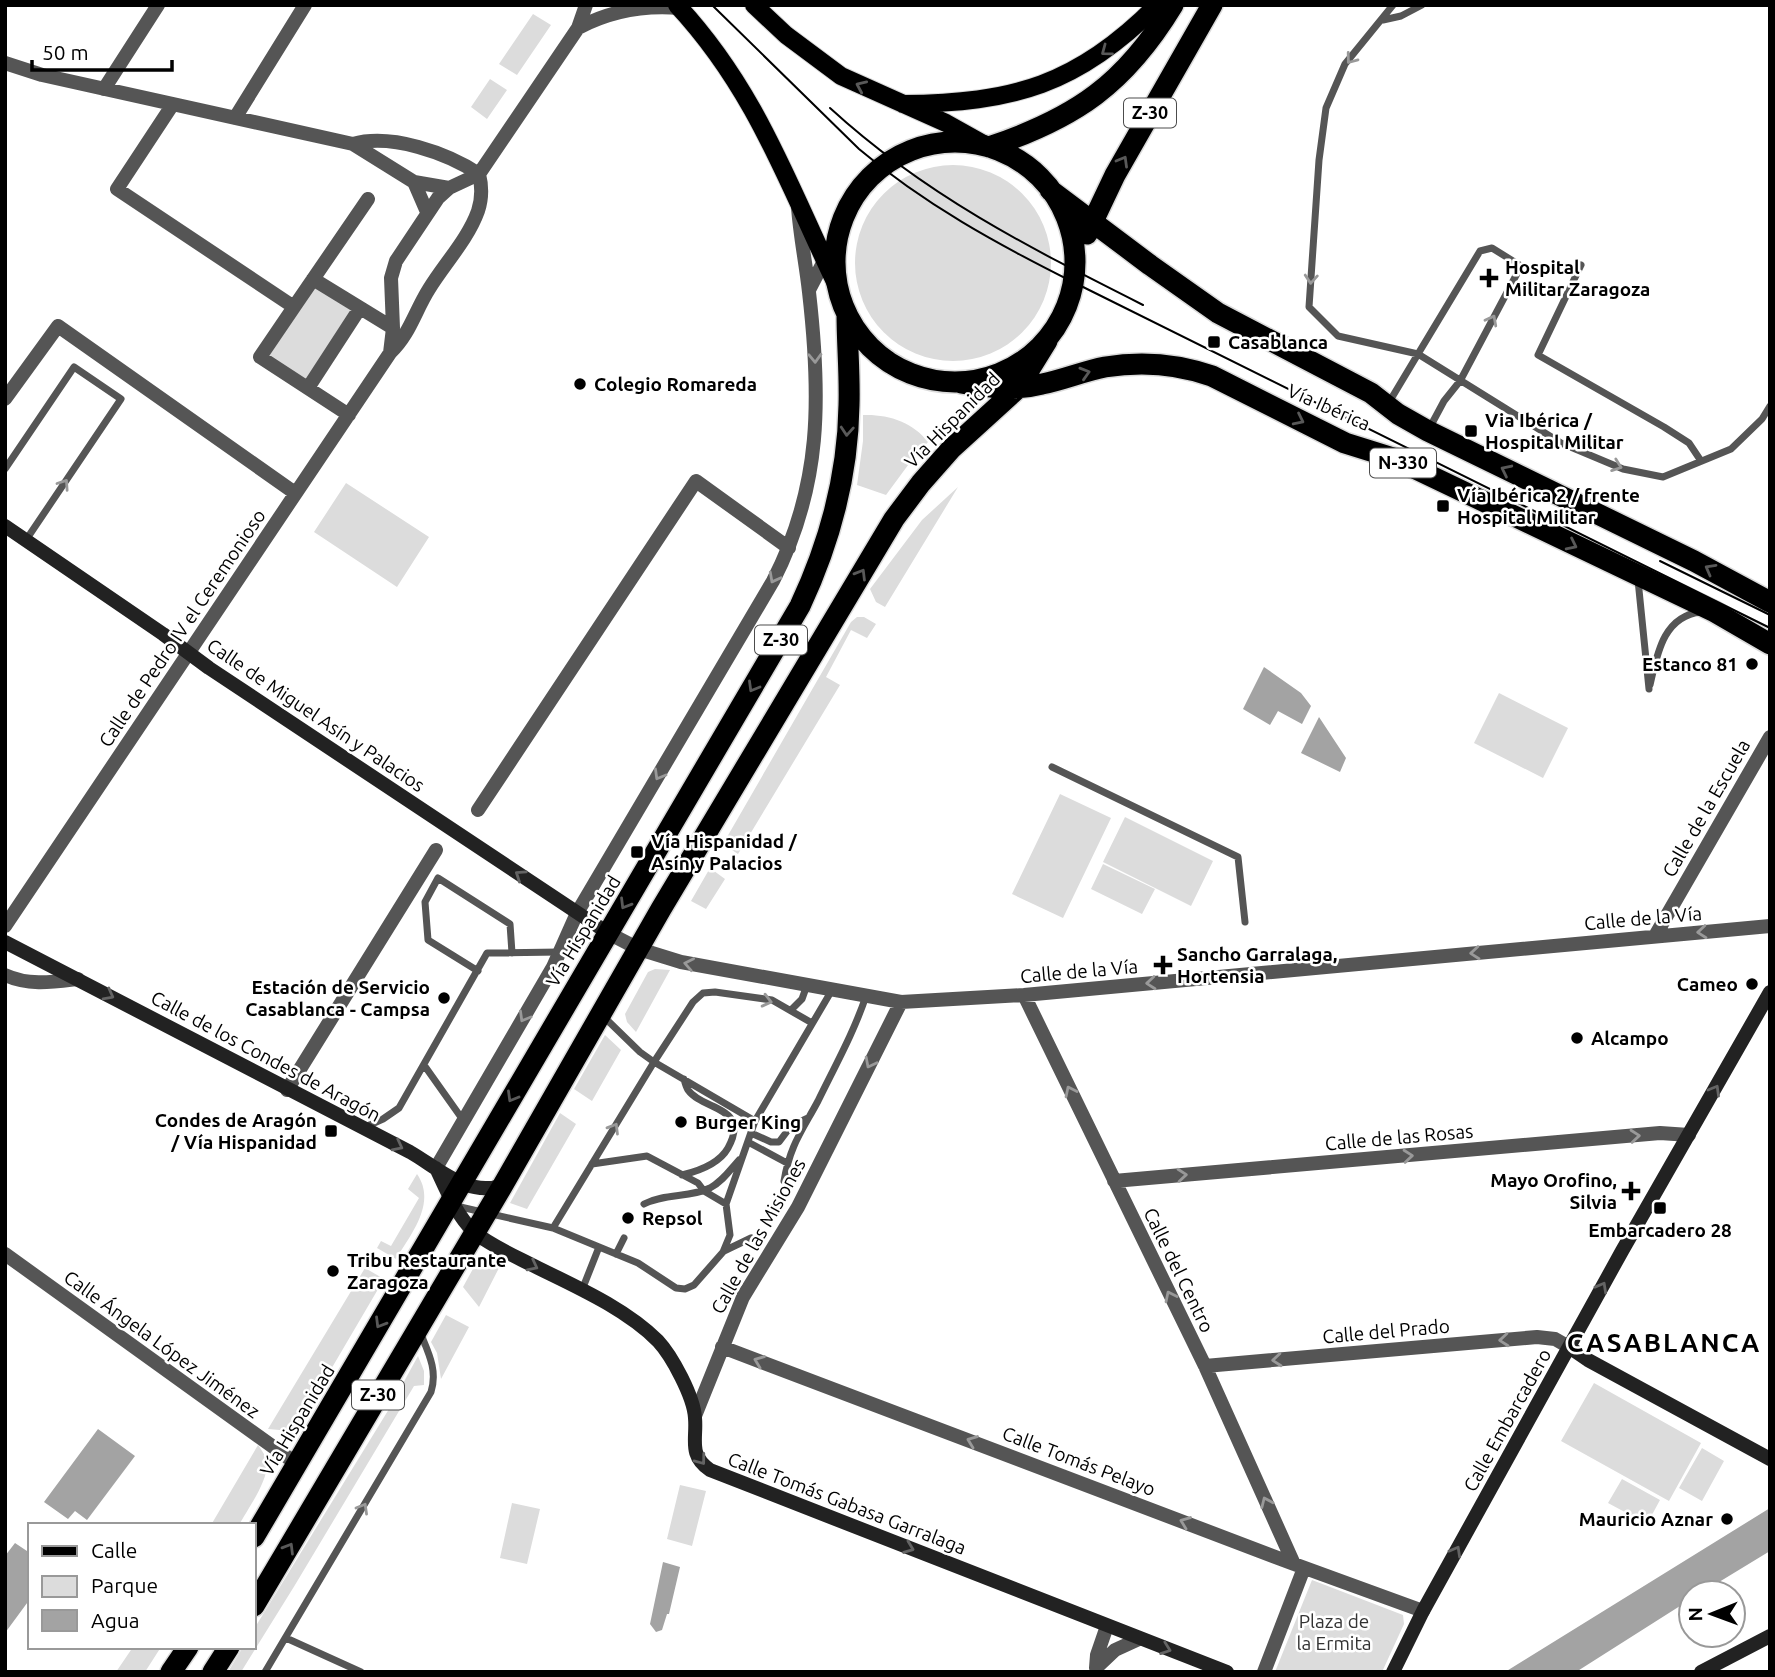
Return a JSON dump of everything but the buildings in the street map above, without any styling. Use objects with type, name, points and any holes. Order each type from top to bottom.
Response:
[{"type":"highway","name":"Z-30","points":[[989,147],[1054,122],[1103,90],[1137,57],[1173,5]]},
{"type":"highway","name":"Z-30","points":[[1075,266],[1092,222],[1115,175],[1212,5]]},
{"type":"highway","points":[[970,143],[989,147],[1017,159],[1041,178],[1051,190],[1072,233],[1075,266],[1070,296],[1064,312],[1047,341],[1031,355],[999,374],[961,383],[921,378],[902,371],[870,347],[847,314],[838,288],[835,260],[839,232],[855,196],[867,180],[890,160],[930,145],[970,143]]},
{"type":"highway","name":"Vía Ibérica","points":[[1051,190],[1219,313],[1371,393],[1428,431],[1694,561],[1770,602]]},
{"type":"highway","name":"Vía Hispanidad","points":[[256,1534],[800,607],[819,566],[834,520],[847,437],[847,314]]},
{"type":"highway","name":"Vía Hispanidad","points":[[256,1603],[894,519],[951,449],[1018,388],[1047,341]]},
{"type":"highway","name":"Vía Ibérica","points":[[961,383],[1018,388],[1041,385],[1119,365],[1153,364],[1197,371],[1345,443],[1393,458],[1713,611],[1770,644]]},
{"type":"highway","points":[[171,1672],[187,1649]]},
{"type":"highway","points":[[213,1672],[228,1649]]},
{"type":"main road","points":[[754,5],[786,35],[841,76],[946,123],[989,147]]},
{"type":"main road","points":[[903,104],[954,102],[1007,94],[1067,75],[1122,38],[1157,5]]},
{"type":"main road","points":[[678,6],[708,40],[741,88],[771,141],[838,288]]},
{"type":"street","points":[[104,89],[158,5]]},
{"type":"street","points":[[235,118],[305,5]]},
{"type":"street","points":[[353,144],[365,140],[379,140],[429,150],[458,161],[479,174],[578,28],[586,5]]},
{"type":"street","points":[[578,28],[603,16],[630,9],[678,6]]},
{"type":"street","points":[[5,63],[42,75],[353,144],[414,182],[449,188]]},
{"type":"street","points":[[173,104],[117,189],[294,307]]},
{"type":"street","name":"Calle de Pedro IV el Ceremonioso","points":[[5,926],[390,353],[409,331],[425,295],[474,221],[482,194],[479,174],[449,188],[427,212],[393,266],[393,328],[390,353]]},
{"type":"street","points":[[414,182],[427,212]]},
{"type":"street","points":[[349,415],[260,357],[368,198]]},
{"type":"street","name":"Vía Hispanidad","points":[[436,1168],[560,952],[577,913],[773,581],[789,548],[804,503],[815,435],[814,342],[798,205]]},
{"type":"street","points":[[809,290],[839,232]]},
{"type":"street","points":[[313,279],[393,328]]},
{"type":"street","points":[[308,388],[360,308]]},
{"type":"street","points":[[5,400],[58,326],[295,494]]},
{"type":"street","points":[[478,810],[696,481],[789,548]]},
{"type":"street","name":"Calle de Miguel Asín y Palacios","points":[[5,526],[608,933]]},
{"type":"street","name":"Calle de la Escuela","points":[[1655,936],[1770,737]]},
{"type":"street","points":[[287,1090],[436,850]]},
{"type":"street","name":"Calle de la Vía","points":[[608,933],[639,949],[681,962],[901,1002],[1024,995],[1770,926]]},
{"type":"street","name":"Calle de los Condes de Aragón","points":[[5,942],[436,1168],[456,1197],[480,1223]]},
{"type":"street","points":[[5,975],[26,982],[42,983],[78,979]]},
{"type":"street","name":"Calle Embarcadero","points":[[1423,1611],[1770,992]]},
{"type":"street","name":"Calle del Centro","points":[[1024,995],[1299,1566]]},
{"type":"street","name":"Calle de las Misiones","points":[[695,1416],[743,1297],[798,1207],[901,1002]]},
{"type":"street","name":"Calle de las Rosas","points":[[1114,1181],[1660,1133],[1689,1135]]},
{"type":"street","name":"Calle de los Condes de Aragón","points":[[436,1168],[456,1197]]},
{"type":"street","name":"Calle de los Condes de Aragón","points":[[456,1197],[503,1185]]},
{"type":"street","name":"Calle Tomás Gabasa Garralaga","points":[[480,1223],[509,1254],[582,1290],[641,1328],[662,1346],[687,1390],[695,1416],[696,1457],[710,1470],[1227,1672]]},
{"type":"street","name":"Calle Ángela López Jiménez","points":[[5,1254],[297,1464]]},
{"type":"street","name":"Calle del Prado","points":[[1205,1366],[1537,1337],[1555,1339],[1569,1347]]},
{"type":"street","name":"Calle Tomás Pelayo","points":[[722,1347],[1423,1611]]},
{"type":"street","points":[[1569,1347],[1588,1360],[1770,1459]]},
{"type":"street","points":[[1264,1672],[1299,1566]]},
{"type":"street","points":[[1394,1672],[1423,1611]]},
{"type":"street","points":[[1096,1670],[1097,1655],[1107,1626]]},
{"type":"street","points":[[1701,1672],[1770,1636]]},
{"type":"street","points":[[1096,1670],[1115,1650],[1139,1639]]},
{"type":"lane","points":[[1393,5],[1345,64],[1326,108],[1319,160],[1309,307],[1338,336],[1418,354],[1562,443],[1623,469],[1663,477],[1731,449],[1762,419],[1770,406]]},
{"type":"lane","points":[[1383,20],[1401,16],[1422,5]]},
{"type":"lane","points":[[1387,405],[1457,285],[1480,251],[1492,248],[1521,266],[1460,381],[1444,401],[1428,431]]},
{"type":"lane","points":[[1581,265],[1538,355],[1689,443],[1701,461]]},
{"type":"lane","points":[[5,469],[74,367],[121,399],[26,540]]},
{"type":"lane","points":[[1637,576],[1649,689],[1656,657],[1667,632],[1683,617],[1713,611]]},
{"type":"lane","points":[[1052,767],[1238,857],[1245,922]]},
{"type":"lane","points":[[478,971],[428,940],[425,902],[438,878],[509,924],[512,953]]},
{"type":"lane","points":[[362,1128],[383,1119],[398,1108],[487,953],[560,952]]},
{"type":"lane","points":[[791,1010],[802,999],[807,985]]},
{"type":"lane","points":[[723,1252],[730,1229],[726,1204],[755,1121],[832,989]]},
{"type":"lane","points":[[553,1228],[654,1062],[693,1002],[703,993],[715,992],[772,1000],[812,1023]]},
{"type":"lane","points":[[784,1181],[791,1149],[860,1016],[866,996]]},
{"type":"lane","points":[[601,1014],[654,1062],[755,1121]]},
{"type":"lane","points":[[424,1065],[463,1120]]},
{"type":"lane","points":[[682,1175],[716,1162],[725,1154],[734,1133],[733,1124],[727,1114],[689,1091],[684,1079]]},
{"type":"lane","points":[[751,1133],[771,1142],[779,1142],[790,1126],[808,1118]]},
{"type":"lane","points":[[748,1142],[787,1163]]},
{"type":"lane","points":[[592,1164],[647,1156],[698,1183],[704,1191],[726,1204]]},
{"type":"lane","points":[[644,1204],[655,1198],[704,1191],[720,1182],[742,1157]]},
{"type":"lane","points":[[480,1223],[553,1228],[638,1263],[676,1288],[684,1289],[694,1285],[723,1252],[751,1238]]},
{"type":"lane","points":[[616,1254],[624,1238]]},
{"type":"lane","points":[[582,1290],[599,1247]]},
{"type":"lane","points":[[265,1672],[430,1392],[433,1368],[418,1326]]},
{"type":"lane","points":[[286,1638],[361,1672]]},
{"type":"green space","points":[[533,14],[551,25],[517,75],[499,64]]},
{"type":"green space","points":[[490,79],[507,90],[487,119],[471,107]]},
{"type":"green space","points":[[953,165],[990,173],[1022,194],[1043,226],[1051,263],[1043,300],[1022,332],[990,353],[953,361],[916,353],[884,332],[863,300],[855,263],[863,226],[884,194],[916,173]]},
{"type":"green space","points":[[316,280],[356,309],[305,383],[263,359]]},
{"type":"green space","points":[[863,415],[882,416],[907,424],[928,442],[886,495],[857,485],[863,441]]},
{"type":"green space","points":[[346,483],[429,537],[397,587],[314,532]]},
{"type":"green space","points":[[958,487],[885,607],[876,602],[870,589],[922,520]]},
{"type":"green space","points":[[857,617],[864,617],[876,624],[867,638],[851,630],[826,677],[840,685],[738,854],[723,844],[851,622]]},
{"type":"green space","points":[[1499,693],[1568,728],[1543,778],[1474,743]]},
{"type":"green space","points":[[1060,794],[1111,818],[1063,918],[1012,894]]},
{"type":"green space","points":[[1125,817],[1213,861],[1191,906],[1103,862]]},
{"type":"green space","points":[[1103,864],[1155,889],[1142,914],[1091,889]]},
{"type":"green space","points":[[710,868],[725,879],[706,909],[691,901]]},
{"type":"green space","points":[[655,969],[670,970],[636,1032],[627,1022],[625,1014],[648,972]]},
{"type":"green space","points":[[605,1035],[621,1050],[592,1101],[574,1089]]},
{"type":"green space","points":[[560,1113],[576,1124],[527,1209],[510,1203]]},
{"type":"green space","points":[[417,1174],[424,1196],[423,1207],[415,1229],[396,1259],[377,1248],[381,1241],[391,1246],[419,1198],[408,1189]]},
{"type":"green space","points":[[484,1260],[501,1264],[479,1307],[463,1287],[474,1267]]},
{"type":"green space","points":[[365,1268],[384,1279],[303,1417],[291,1431],[268,1429]]},
{"type":"green space","points":[[446,1315],[469,1327],[441,1379],[437,1353],[431,1342]]},
{"type":"green space","points":[[418,1356],[424,1371],[424,1385],[414,1386],[256,1648],[256,1626],[389,1409]]},
{"type":"green space","points":[[1594,1383],[1701,1443],[1669,1501],[1561,1441]]},
{"type":"green space","points":[[258,1445],[267,1466],[253,1502],[240,1523],[212,1523]]},
{"type":"green space","points":[[1702,1448],[1724,1461],[1702,1501],[1679,1488]]},
{"type":"green space","points":[[1622,1479],[1660,1500],[1647,1524],[1608,1503]]},
{"type":"green space","points":[[680,1485],[706,1491],[692,1546],[667,1539]]},
{"type":"green space","points":[[512,1503],[540,1509],[527,1564],[500,1558]]},
{"type":"green space","name":"Plaza de la Ermita","points":[[1312,1580],[1403,1615],[1404,1624],[1382,1672],[1275,1672]]},
{"type":"green space","points":[[132,1649],[160,1649],[145,1672],[116,1672]]},
{"type":"green space","points":[[242,1649],[255,1649],[241,1672],[228,1672]]},
{"type":"water","points":[[1264,667],[1301,693],[1311,706],[1302,724],[1278,711],[1270,725],[1243,709]]},
{"type":"water","points":[[1319,717],[1346,758],[1340,772],[1301,753]]},
{"type":"water","points":[[98,1429],[135,1456],[87,1520],[75,1511],[68,1519],[44,1502]]},
{"type":"water","points":[[1770,1508],[1770,1551],[1724,1579],[1677,1579],[1677,1608],[1576,1672],[1505,1672]]},
{"type":"water","points":[[15,1543],[28,1552],[28,1602],[5,1633],[5,1556]]},
{"type":"water","points":[[663,1562],[680,1567],[669,1614],[662,1630],[656,1632],[650,1624]]},
{"type":"tram line","points":[[712,5],[859,149],[909,188],[962,222],[1073,282],[1770,628]]},
{"type":"tram line","points":[[830,108],[866,139],[940,193],[1018,240],[1143,305]]},
{"type":"tram line","points":[[1660,561],[1770,615]]},
{"type":"place","name":"Hospital Militar Zaragoza","points":[[1489,278]]},
{"type":"place","name":"Casablanca","points":[[1214,342]]},
{"type":"place","name":"Colegio Romareda","points":[[580,384]]},
{"type":"place","name":"Via Ibérica / Hospital Militar","points":[[1471,431]]},
{"type":"place","name":"Vía Ibérica 2 / frente Hospital Militar","points":[[1443,506]]},
{"type":"place","name":"Estanco 81","points":[[1752,664]]},
{"type":"place","name":"Vía Hispanidad / Asín y Palacios","points":[[637,852]]},
{"type":"place","name":"Sancho Garralaga, Hortensia","points":[[1163,965]]},
{"type":"place","name":"Cameo","points":[[1752,984]]},
{"type":"place","name":"Estación de Servicio Casablanca - Campsa","points":[[444,998]]},
{"type":"place","name":"Alcampo","points":[[1577,1038]]},
{"type":"place","name":"Burger King","points":[[681,1122]]},
{"type":"place","name":"Condes de Aragón / Vía Hispanidad","points":[[331,1131]]},
{"type":"place","name":"Mayo Orofino, Silvia","points":[[1631,1191]]},
{"type":"place","name":"Embarcadero 28","points":[[1660,1208]]},
{"type":"place","name":"Repsol","points":[[628,1218]]},
{"type":"place","name":"Tribu Restaurante Zaragoza","points":[[333,1271]]},
{"type":"place","name":"Mauricio Aznar","points":[[1727,1519]]},
{"type":"district","name":"CASABLANCA","points":[[1664,1343]]}]
